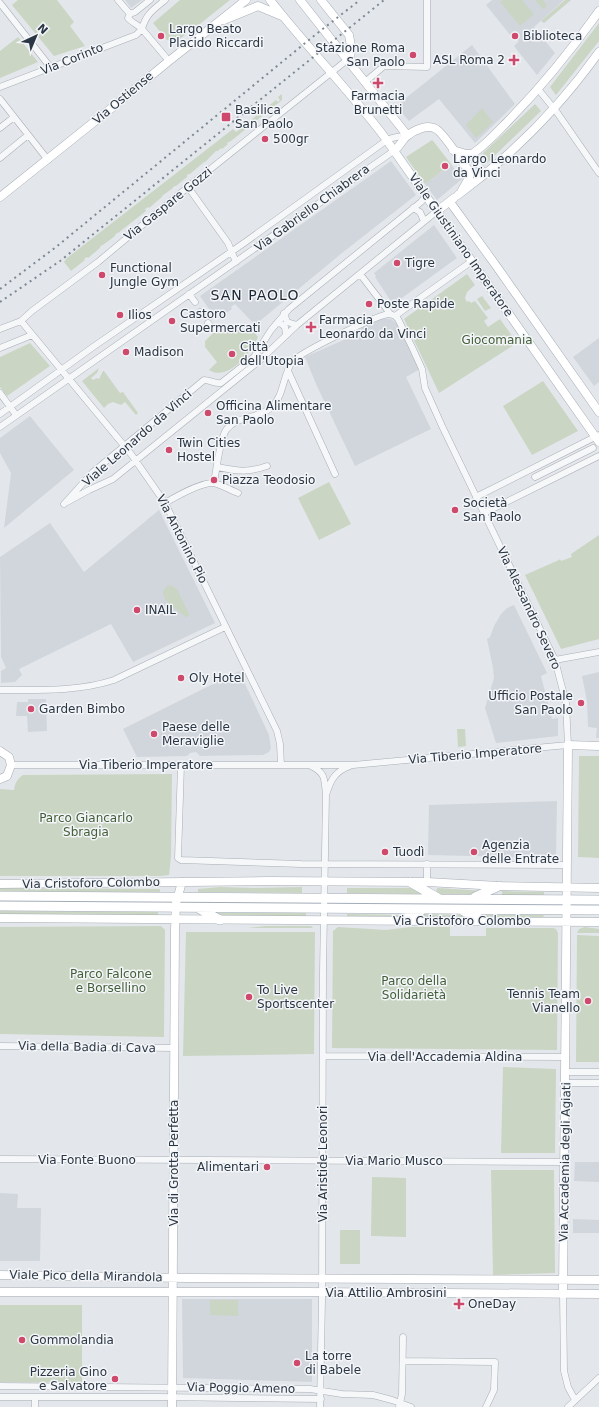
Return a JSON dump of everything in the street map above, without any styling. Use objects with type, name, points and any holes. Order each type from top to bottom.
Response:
[{"type":"main road","points":[[410,882],[439,899]]},
{"type":"main road","points":[[469,899],[499,886]]},
{"type":"main road","name":"Via Cristoforo Colombo","points":[[0,896],[599,900]]},
{"type":"main road","name":"Via Cristoforo Colombo","points":[[0,906],[599,910]]},
{"type":"main road","points":[[196,908],[220,920]]},
{"type":"main road","points":[[399,921],[426,909]]},
{"type":"main road","points":[[458,909],[485,921]]},
{"type":"street","points":[[118,0],[130,14],[129,19],[142,29],[169,61]]},
{"type":"street","points":[[130,14],[135,12],[150,0]]},
{"type":"street","points":[[142,29],[148,14],[165,0]]},
{"type":"street","name":"Via Ostiense","points":[[0,197],[246,0]]},
{"type":"street","name":"Viale Giustiniano Imperatore","points":[[270,0],[395,150],[598,438]]},
{"type":"street","points":[[300,0],[407,135]]},
{"type":"street","points":[[321,0],[349,35],[351,46],[348,62],[331,72]]},
{"type":"street","points":[[365,82],[384,66],[427,67],[427,0]]},
{"type":"street","points":[[0,3],[51,68]]},
{"type":"street","points":[[220,21],[234,17],[250,8],[258,6],[283,17]]},
{"type":"street","points":[[453,150],[466,154],[475,152],[499,130],[538,89],[566,56],[599,11]]},
{"type":"street","name":"Via Corinto","points":[[0,87],[136,35],[142,29]]},
{"type":"street","points":[[437,211],[486,174],[511,152],[554,108],[598,58]]},
{"type":"street","name":"Via Gaspare Gozzi","points":[[0,329],[21,321],[32,311],[98,262],[188,187],[331,72]]},
{"type":"street","points":[[538,89],[554,108],[599,173]]},
{"type":"street","points":[[0,100],[48,160]]},
{"type":"street","points":[[0,128],[14,117]]},
{"type":"street","points":[[387,140],[407,135],[424,127],[434,128],[439,132],[469,173],[468,181],[458,195]]},
{"type":"street","points":[[0,158],[28,135]]},
{"type":"street","points":[[395,150],[407,135]]},
{"type":"street","name":"Via Gabriello Chiabrera","points":[[0,414],[387,140]]},
{"type":"street","name":"Via Gabriello Chiabrera","points":[[374,149],[380,153],[381,160]]},
{"type":"street","name":"Via Gabriello Chiabrera","points":[[0,427],[395,150]]},
{"type":"street","points":[[470,154],[486,174]]},
{"type":"street","points":[[188,187],[228,243],[234,249],[236,262]]},
{"type":"street","name":"Viale Leonardo da Vinci","points":[[426,196],[284,313],[257,353],[250,360],[221,382],[216,383],[210,380],[204,380],[93,472],[64,504],[72,501],[89,490],[110,481],[136,461],[259,361],[286,334],[437,211]]},
{"type":"street","name":"Viale Giustiniano Imperatore","points":[[450,202],[510,284],[599,412]]},
{"type":"street","points":[[413,208],[420,212],[424,221]]},
{"type":"street","name":"Via Gabriello Chiabrera","points":[[234,249],[244,257]]},
{"type":"street","points":[[214,483],[224,435],[227,429],[235,423],[264,412],[272,407],[278,398],[292,362],[302,354],[379,316],[393,315],[472,261]]},
{"type":"street","name":"Via Alessandro Severo","points":[[360,274],[401,325],[422,369],[425,388],[476,497],[556,660],[566,703],[568,745],[567,922]]},
{"type":"street","points":[[189,294],[195,302]]},
{"type":"street","points":[[284,313],[287,322],[297,325]]},
{"type":"street","points":[[204,317],[214,330]]},
{"type":"street","name":"Via Antonino Pio","points":[[21,321],[131,454],[165,503],[277,731],[280,744],[281,765]]},
{"type":"street","points":[[276,324],[280,323],[284,326],[286,334]]},
{"type":"street","points":[[0,348],[32,335]]},
{"type":"street","points":[[73,361],[74,367],[79,372]]},
{"type":"street","points":[[288,371],[335,474]]},
{"type":"street","points":[[0,393],[16,415]]},
{"type":"street","points":[[476,497],[598,438]]},
{"type":"street","points":[[535,477],[593,448]]},
{"type":"street","points":[[484,513],[599,456]]},
{"type":"street","points":[[217,467],[233,471],[241,471],[255,470],[267,466]]},
{"type":"street","points":[[165,503],[194,488],[214,483],[238,493]]},
{"type":"street","points":[[0,690],[66,689],[106,682],[142,667],[225,627]]},
{"type":"street","points":[[556,660],[599,652]]},
{"type":"street","points":[[568,745],[599,746]]},
{"type":"street","name":"Via Tiberio Imperatore","points":[[11,765],[353,765],[568,745]]},
{"type":"street","points":[[0,751],[9,757],[11,765],[7,776],[0,779]]},
{"type":"street","points":[[310,765],[323,774],[326,794],[325,920]]},
{"type":"street","points":[[326,794],[335,774],[353,765]]},
{"type":"street","points":[[181,766],[178,858],[181,860],[325,864],[567,865]]},
{"type":"street","points":[[427,864],[427,882]]},
{"type":"street","points":[[175,920],[177,897],[182,882]]},
{"type":"street","name":"Via Cristoforo Colombo","points":[[0,884],[427,882],[499,886],[599,888]]},
{"type":"street","name":"Via Cristoforo Colombo","points":[[0,918],[599,922]]},
{"type":"street","name":"Via di Grotta Perfetta","points":[[172,1407],[175,920]]},
{"type":"street","name":"Via Aristide Leonori","points":[[320,1407],[325,920]]},
{"type":"street","name":"Via Accademia degli Agiati","points":[[567,922],[563,1294],[564,1371],[568,1387],[575,1400]]},
{"type":"street","name":"Via della Badia di Cava","points":[[0,1046],[174,1048]]},
{"type":"street","name":"Via dell'Accademia Aldina","points":[[323,1056],[566,1057]]},
{"type":"street","points":[[566,1072],[599,1072]]},
{"type":"street","points":[[566,1083],[599,1083]]},
{"type":"street","name":"Via Fonte Buono","points":[[0,1159],[174,1160]]},
{"type":"street","name":"Via Mario Musco","points":[[174,1160],[565,1162]]},
{"type":"street","name":"Viale Pico della Mirandola","points":[[0,1275],[173,1277]]},
{"type":"street","name":"Via Attilio Ambrosini","points":[[173,1277],[599,1280]]},
{"type":"street","name":"Viale Pico della Mirandola","points":[[0,1292],[172,1293]]},
{"type":"street","name":"Via Attilio Ambrosini","points":[[172,1293],[322,1292],[599,1294]]},
{"type":"street","points":[[400,1405],[404,1362],[403,1337]]},
{"type":"street","points":[[404,1362],[495,1362],[494,1390],[486,1407]]},
{"type":"street","points":[[568,1407],[599,1378]]},
{"type":"street","name":"Via Poggio Ameno","points":[[0,1386],[310,1389],[342,1394],[373,1395],[400,1405],[411,1407]]},
{"type":"street","points":[[84,1387],[84,1397]]},
{"type":"street","name":"Via Poggio Ameno","points":[[310,1389],[310,1399]]},
{"type":"street","name":"Via Poggio Ameno","points":[[0,1397],[321,1399]]},
{"type":"street","points":[[35,1397],[35,1407]]},
{"type":"shaded area","points":[[125,0],[142,0],[131,8]]},
{"type":"shaded area","points":[[492,0],[564,0],[534,27],[555,53],[537,75],[514,46],[519,41],[511,36],[486,5]]},
{"type":"shaded area","points":[[472,45],[515,104],[475,143],[439,99],[409,121],[396,106]]},
{"type":"shaded area","points":[[391,161],[416,195],[342,253],[255,325],[235,304],[231,307],[232,309],[216,319],[200,296]]},
{"type":"shaded area","name":"Largo Leonardo da Vinci","points":[[451,164],[462,179],[437,200],[425,184]]},
{"type":"shaded area","points":[[434,225],[457,258],[395,303],[392,303],[375,277],[376,276],[374,273]]},
{"type":"shaded area","points":[[381,318],[391,319],[399,325],[420,369],[406,377],[431,429],[355,466],[316,384],[305,357],[348,338],[348,335]]},
{"type":"shaded area","points":[[599,338],[599,382],[594,386],[573,357]]},
{"type":"shaded area","points":[[30,416],[74,470],[4,528],[11,473],[0,453],[0,438]]},
{"type":"shaded area","points":[[159,510],[215,623],[133,662],[111,624],[19,669],[22,675],[15,682],[1,683],[1,671],[6,668],[1,657],[0,557],[50,523],[84,572]]},
{"type":"shaded area","points":[[514,605],[547,673],[541,676],[552,719],[558,718],[558,736],[496,743],[485,708],[494,678],[487,639],[490,637],[501,614],[507,608]]},
{"type":"shaded area","points":[[239,671],[269,735],[271,748],[269,752],[263,755],[200,756],[196,752],[190,753],[187,756],[137,757],[123,729]]},
{"type":"shaded area","points":[[599,672],[599,738],[596,738],[597,728],[588,727],[587,701],[582,676]]},
{"type":"shaded area","name":"Garden Bimbo","points":[[28,699],[46,699],[47,731],[28,732],[27,716],[16,716],[17,702],[28,702]]},
{"type":"shaded area","points":[[557,801],[556,858],[428,855],[429,805]]},
{"type":"shaded area","points":[[575,1162],[599,1162],[599,1182],[574,1181]]},
{"type":"shaded area","points":[[0,1193],[18,1194],[17,1208],[41,1208],[40,1261],[0,1261]]},
{"type":"shaded area","points":[[573,1219],[599,1220],[599,1233],[573,1233]]},
{"type":"shaded area","points":[[182,1299],[312,1299],[312,1382],[183,1378]]},
{"type":"green space","points":[[18,0],[57,0],[74,22],[70,26],[85,46],[54,56],[12,5]]},
{"type":"green space","points":[[180,0],[230,0],[191,31],[188,28],[184,31],[186,34],[177,41],[167,40],[153,23]]},
{"type":"green space","points":[[503,0],[522,0],[534,14],[520,26],[500,2]]},
{"type":"green space","points":[[535,0],[543,0],[546,4],[546,8],[543,9]]},
{"type":"green space","points":[[565,0],[571,0],[544,23],[541,21]]},
{"type":"green space","points":[[599,23],[599,41],[556,95],[550,87]]},
{"type":"green space","points":[[18,37],[38,62],[0,78],[0,51]]},
{"type":"green space","points":[[282,94],[282,100],[227,143],[228,144],[222,149],[221,148],[216,151],[176,186],[149,208],[148,207],[145,209],[146,211],[102,245],[88,258],[87,257],[84,259],[85,260],[71,271],[64,262],[67,258],[233,129],[236,132],[276,100],[278,102],[280,100],[278,97]]},
{"type":"green space","points":[[535,104],[541,111],[487,163],[481,155]]},
{"type":"green space","points":[[482,108],[493,122],[476,138],[466,125]]},
{"type":"green space","points":[[432,140],[451,164],[425,184],[406,157]]},
{"type":"green space","name":"Giocomania","points":[[467,274],[475,285],[467,292],[465,298],[467,302],[469,301],[471,303],[475,301],[488,318],[484,321],[488,327],[500,319],[517,343],[439,393],[404,319]]},
{"type":"green space","points":[[482,296],[491,308],[485,311],[477,299]]},
{"type":"green space","points":[[230,330],[253,331],[258,337],[250,351],[238,364],[224,372],[216,373],[209,370],[217,362],[205,347],[205,341],[214,332]]},
{"type":"green space","points":[[30,343],[50,366],[7,396],[0,387],[0,357]]},
{"type":"green space","points":[[99,368],[97,373],[91,378],[93,380],[97,378],[99,379],[104,371],[120,393],[123,392],[138,413],[136,415],[125,402],[121,405],[113,402],[104,408],[82,381]]},
{"type":"green space","points":[[543,381],[578,431],[532,455],[503,406]]},
{"type":"green space","points":[[329,482],[351,524],[319,540],[298,498]]},
{"type":"green space","points":[[599,535],[599,639],[561,649],[525,575],[560,559],[561,561],[572,557],[571,554]]},
{"type":"green space","points":[[170,585],[177,589],[189,614],[188,617],[173,607],[164,597],[163,593],[165,589]]},
{"type":"green space","points":[[457,729],[465,729],[466,746],[458,747]]},
{"type":"green space","points":[[579,756],[599,756],[599,858],[578,857]]},
{"type":"green space","name":"Parco Giancarlo Sbragia","points":[[172,774],[171,856],[169,875],[0,876],[0,789],[14,790],[17,781],[23,775]]},
{"type":"green space","points":[[220,887],[302,887],[302,893],[198,892],[198,889]]},
{"type":"green space","points":[[0,888],[160,889],[160,893],[0,892]]},
{"type":"green space","points":[[347,888],[411,888],[425,894],[347,893]]},
{"type":"green space","points":[[437,888],[485,891],[473,895],[436,894]]},
{"type":"green space","points":[[502,891],[544,892],[544,895],[502,895]]},
{"type":"green space","points":[[0,911],[158,912],[158,916],[0,915]]},
{"type":"green space","points":[[212,913],[306,913],[306,917],[220,916]]},
{"type":"green space","points":[[347,914],[409,915],[400,917],[347,917]]},
{"type":"green space","points":[[423,914],[464,915],[473,918],[413,917]]},
{"type":"green space","points":[[476,915],[544,915],[543,918],[487,919]]},
{"type":"green space","name":"Parco Falcone e Borsellino","points":[[161,926],[165,930],[164,1037],[0,1034],[0,927]]},
{"type":"green space","points":[[266,926],[311,926],[313,928],[248,928]]},
{"type":"green space","name":"Parco della Solidarietà","points":[[338,927],[386,930],[411,927],[450,927],[450,936],[486,936],[486,928],[556,929],[558,933],[557,1050],[332,1048],[333,931]]},
{"type":"green space","points":[[585,927],[599,929],[599,933],[577,933],[579,929]]},
{"type":"green space","name":"To Live Sportscenter","points":[[186,932],[315,932],[314,1054],[183,1056]]},
{"type":"green space","name":"Tennis Team Vianello","points":[[577,935],[599,936],[599,1062],[576,1062]]},
{"type":"green space","points":[[503,1067],[556,1069],[555,1153],[501,1153]]},
{"type":"green space","points":[[491,1170],[554,1170],[555,1273],[493,1275]]},
{"type":"green space","points":[[372,1177],[406,1178],[406,1237],[371,1236]]},
{"type":"green space","points":[[340,1230],[360,1230],[360,1264],[340,1264]]},
{"type":"green space","points":[[210,1300],[238,1300],[238,1316],[210,1315]]},
{"type":"green space","points":[[0,1305],[82,1305],[82,1383],[0,1382]]},
{"type":"railway","points":[[0,289],[56,247],[315,35],[360,0]]},
{"type":"railway","points":[[0,302],[60,261],[384,0]]},
{"type":"place","name":"Largo Beato Placido Riccardi","points":[[161,36]]},
{"type":"place","name":"Biblioteca","points":[[515,36]]},
{"type":"place","name":"Stazione Roma San Paolo","points":[[413,55]]},
{"type":"place","name":"ASL Roma 2","points":[[514,60]]},
{"type":"place","name":"Farmacia Brunetti","points":[[378,83]]},
{"type":"place","name":"Basilica San Paolo","points":[[226,117]]},
{"type":"place","name":"500gr","points":[[265,139]]},
{"type":"place","name":"Largo Leonardo da Vinci","points":[[445,166]]},
{"type":"place","name":"Tigre","points":[[397,263]]},
{"type":"place","name":"Functional Jungle Gym","points":[[102,275]]},
{"type":"place","name":"Poste Rapide","points":[[369,304]]},
{"type":"place","name":"Ilios","points":[[120,315]]},
{"type":"place","name":"Castoro Supermercati","points":[[172,321]]},
{"type":"place","name":"Farmacia Leonardo da Vinci","points":[[311,327]]},
{"type":"place","name":"Madison","points":[[126,352]]},
{"type":"place","name":"Città dell'Utopia","points":[[232,354]]},
{"type":"place","name":"Officina Alimentare San Paolo","points":[[208,413]]},
{"type":"place","name":"Twin Cities Hostel","points":[[169,450]]},
{"type":"place","name":"Piazza Teodosio","points":[[214,480]]},
{"type":"place","name":"Società San Paolo","points":[[455,510]]},
{"type":"place","name":"INAIL","points":[[137,610]]},
{"type":"place","name":"Oly Hotel","points":[[181,678]]},
{"type":"place","name":"Ufficio Postale San Paolo","points":[[581,703]]},
{"type":"place","name":"Garden Bimbo","points":[[31,709]]},
{"type":"place","name":"Paese delle Meraviglie","points":[[154,734]]},
{"type":"place","name":"Tuodì","points":[[385,852]]},
{"type":"place","name":"Agenzia delle Entrate","points":[[474,852]]},
{"type":"place","name":"To Live Sportscenter","points":[[249,997]]},
{"type":"place","name":"Tennis Team Vianello","points":[[588,1001]]},
{"type":"place","name":"Alimentari","points":[[267,1167]]},
{"type":"place","name":"OneDay","points":[[459,1304]]},
{"type":"place","name":"Gommolandia","points":[[22,1340]]},
{"type":"place","name":"La torre di Babele","points":[[297,1363]]},
{"type":"place","name":"Pizzeria Gino e Salvatore","points":[[115,1379]]},
{"type":"district","name":"SAN PAOLO","points":[[255,295]]}]
